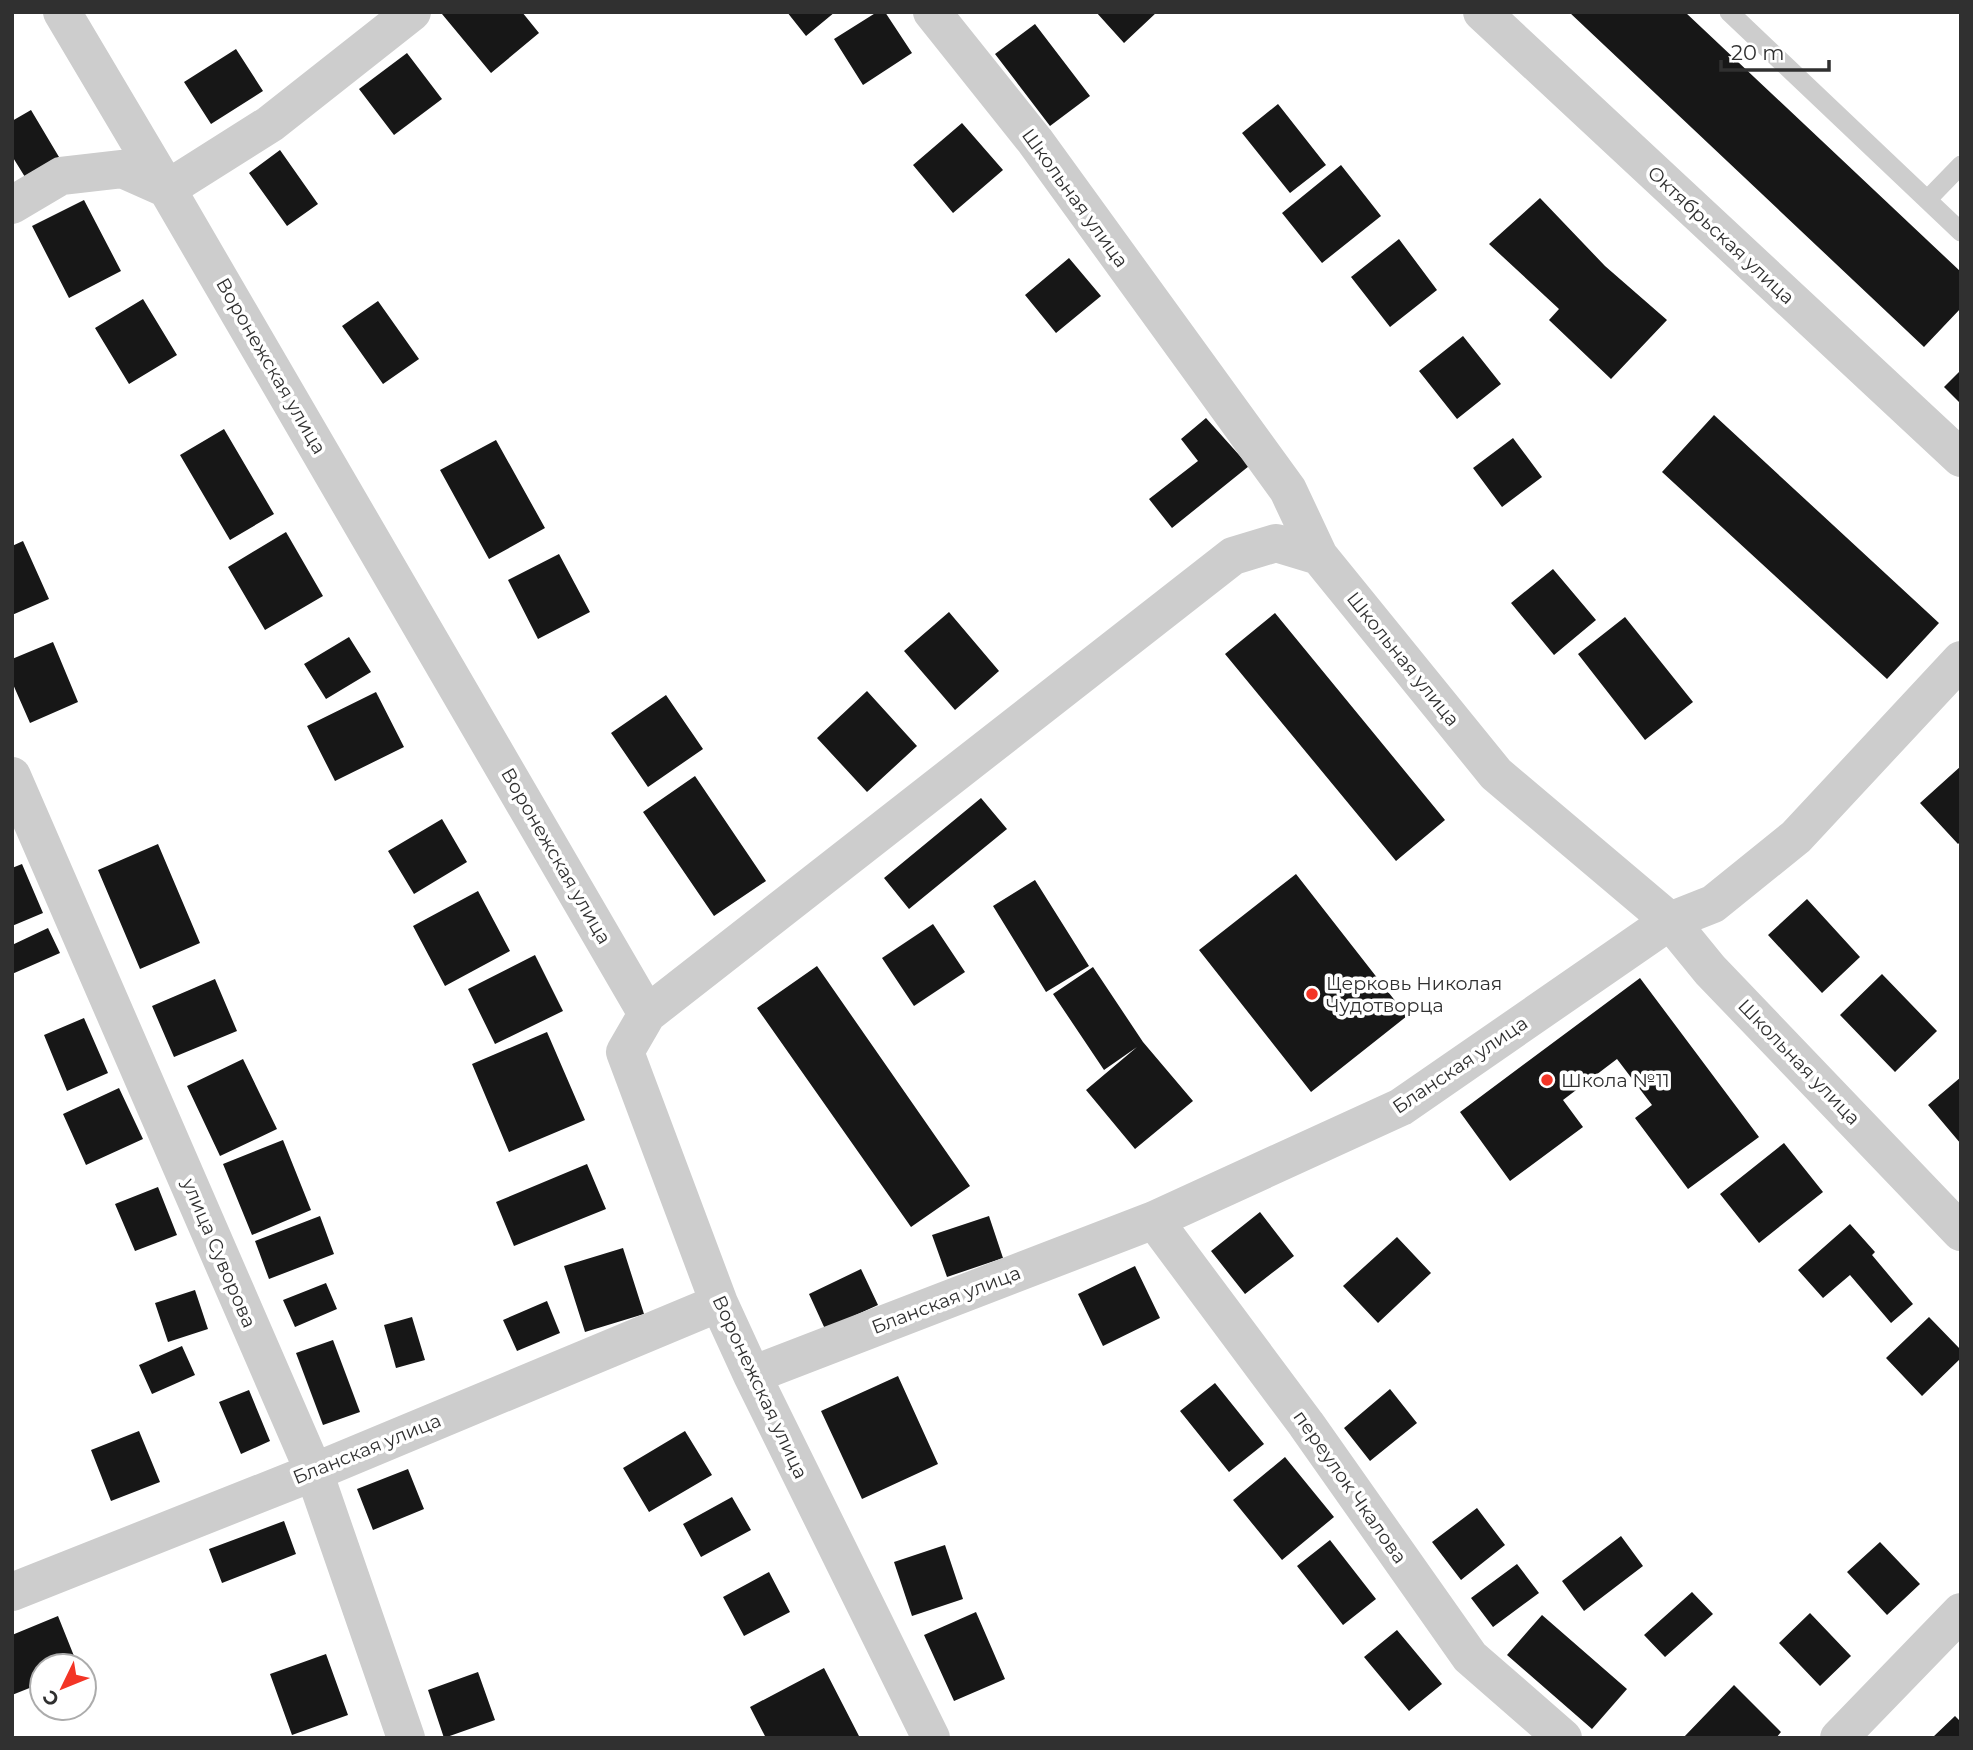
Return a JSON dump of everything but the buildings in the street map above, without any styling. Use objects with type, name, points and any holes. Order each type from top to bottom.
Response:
[{"type":"street","name":"Воронежская улица","points":[[62,12],[647,1014],[625,1052],[719,1303],[931,1738]]},
{"type":"street","points":[[12,205],[61,176],[122,169],[167,189],[270,124],[412,12]]},
{"type":"street","name":"Школьная улица","points":[[932,12],[1035,141],[1288,489],[1319,556],[1496,774],[1670,921],[1710,970],[1961,1232]]},
{"type":"street","name":"Октябрьская улица","points":[[1482,12],[1961,458]]},
{"type":"street","points":[[647,1014],[1233,556],[1276,543],[1319,556]]},
{"type":"street","name":"Бланская улица","points":[[752,1375],[1154,1220],[1401,1107],[1670,921],[1713,904],[1796,837],[1961,660]]},
{"type":"street","name":"улица Суворова","points":[[12,776],[314,1472],[406,1738]]},
{"type":"street","name":"переулок Чкалова","points":[[1154,1220],[1306,1424],[1470,1657],[1563,1738]]},
{"type":"street","name":"Бланская улица","points":[[12,1592],[314,1472],[719,1303]]},
{"type":"street","points":[[1839,1738],[1961,1612]]},
{"type":"lane","points":[[1729,12],[1961,232]]},
{"type":"lane","points":[[1927,200],[1961,165]]},
{"type":"place","name":"Церковь Николая Чудотворца","points":[[1312,994]]},
{"type":"place","name":"Школа №11","points":[[1547,1080]]}]
